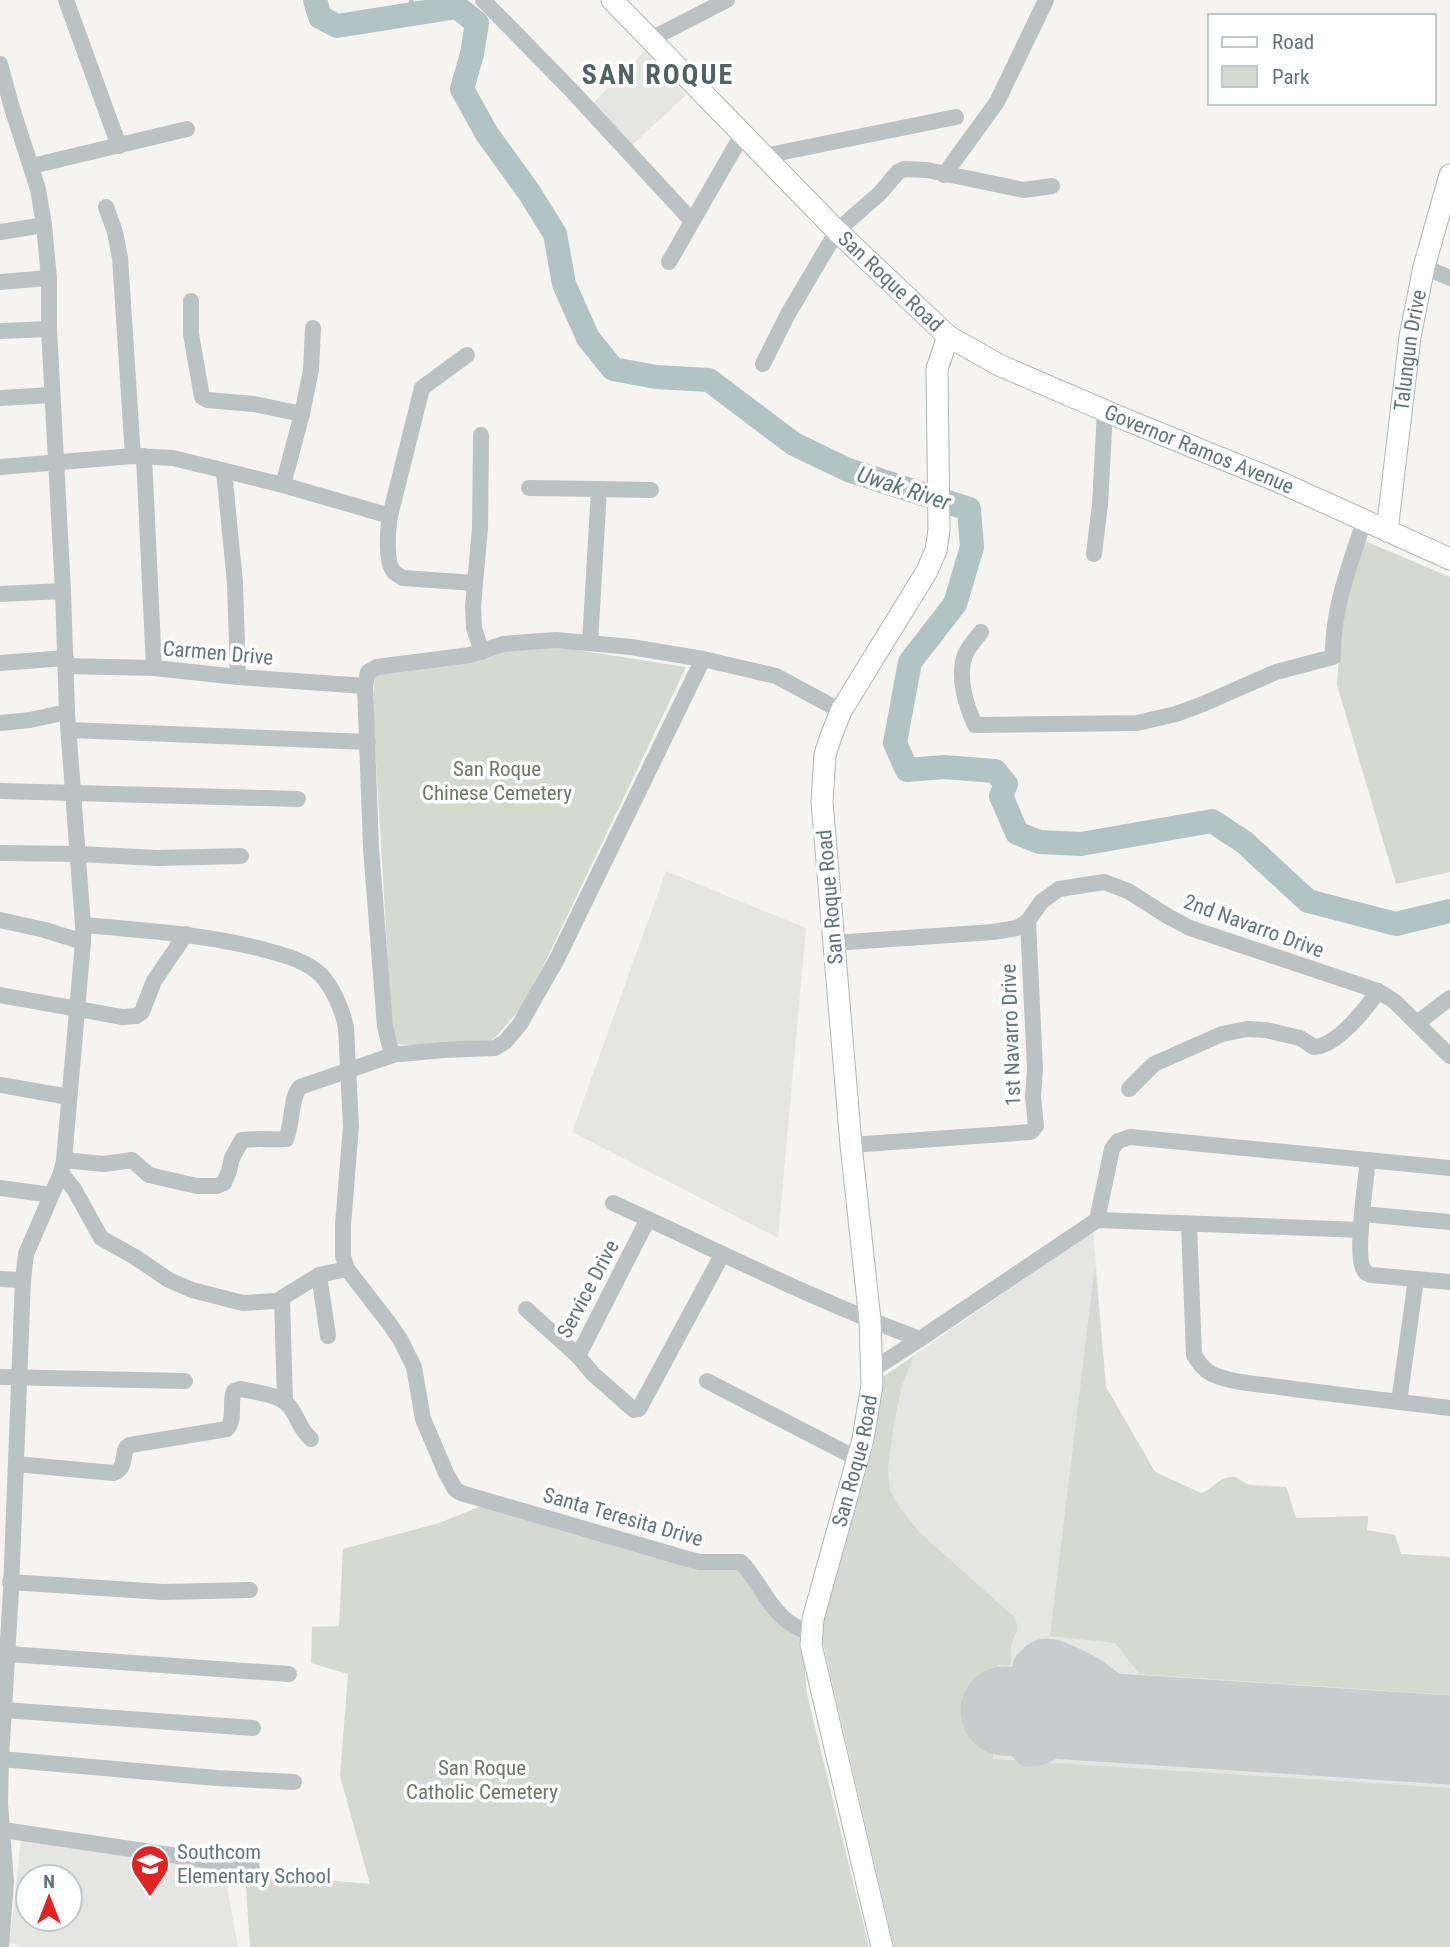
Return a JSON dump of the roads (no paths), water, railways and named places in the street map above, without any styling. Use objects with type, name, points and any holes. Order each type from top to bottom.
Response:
[{"type":"main road","name":"San Roque Road","points":[[612,0],[837,231],[948,336],[937,369],[940,508],[936,550],[927,571],[841,711],[825,755],[823,776],[822,802],[850,1145],[870,1320],[872,1370],[870,1397],[858,1459],[811,1634],[812,1655],[882,1947]]},
{"type":"main road","name":"Talungun Drive","points":[[1387,531],[1410,337],[1424,267],[1450,175]]},
{"type":"main road","name":"Governor Ramos Avenue","points":[[948,336],[999,365],[1275,480],[1450,559]]},
{"type":"street","points":[[66,0],[119,146]]},
{"type":"street","points":[[483,0],[573,92],[692,221]]},
{"type":"street","points":[[651,39],[727,0]]},
{"type":"street","points":[[944,174],[997,103],[1046,0]]},
{"type":"street","points":[[0,64],[6,110],[32,166],[44,225],[49,278],[49,329],[67,712],[83,925],[62,1167],[26,1254],[23,1280],[16,1464],[8,1482],[8,1654],[2,1688],[4,1710],[0,1780],[3,1830],[2,1947]]},
{"type":"street","points":[[764,156],[956,117]]},
{"type":"street","points":[[32,166],[187,129]]},
{"type":"street","points":[[668,262],[743,133]]},
{"type":"street","points":[[763,364],[788,314],[837,231],[880,193],[898,172],[926,170],[1024,190],[1052,186]]},
{"type":"street","points":[[106,207],[120,258],[139,456],[154,668]]},
{"type":"street","points":[[0,233],[44,225]]},
{"type":"street","points":[[1424,267],[1450,278]]},
{"type":"street","points":[[0,282],[49,278]]},
{"type":"street","points":[[191,301],[191,334],[202,397],[207,400],[254,404],[302,414]]},
{"type":"street","points":[[283,485],[311,370],[313,328]]},
{"type":"street","points":[[0,331],[49,329]]},
{"type":"street","points":[[467,355],[422,388],[390,516],[388,542],[391,567],[394,573],[403,578],[475,583]]},
{"type":"street","points":[[0,398],[52,395]]},
{"type":"street","points":[[1094,554],[1100,505],[1105,410]]},
{"type":"street","points":[[481,435],[480,528],[473,606],[474,628],[482,652]]},
{"type":"street","points":[[0,467],[139,456],[185,460],[390,516]]},
{"type":"street","points":[[223,471],[235,583],[238,677]]},
{"type":"street","points":[[529,488],[651,490]]},
{"type":"street","points":[[590,643],[599,489]]},
{"type":"street","points":[[981,632],[965,655],[962,679],[975,725],[1137,723],[1176,714],[1276,672],[1333,657],[1333,633],[1338,607],[1364,521]]},
{"type":"street","points":[[0,594],[63,591]]},
{"type":"street","points":[[396,1054],[391,1051],[385,1026],[371,848],[365,686],[368,673],[377,667],[461,657],[503,644],[556,640],[631,647],[704,659],[776,676],[841,711]]},
{"type":"street","points":[[62,1167],[132,1160],[149,1175],[197,1186],[217,1186],[224,1184],[232,1158],[242,1140],[286,1139],[291,1129],[295,1092],[300,1087],[396,1054],[495,1048],[505,1042],[520,1024],[557,959],[704,659]]},
{"type":"street","name":"Carmen Drive","points":[[0,663],[66,662],[365,686]]},
{"type":"street","points":[[0,723],[67,712]]},
{"type":"street","points":[[70,730],[368,742]]},
{"type":"street","points":[[0,791],[298,799]]},
{"type":"street","points":[[0,853],[157,858],[241,856]]},
{"type":"street","name":"2nd Navarro Drive","points":[[1028,921],[1041,902],[1059,889],[1104,881],[1128,891],[1190,928],[1378,990],[1395,1001],[1450,1056]]},
{"type":"street","points":[[0,920],[83,942]]},
{"type":"street","points":[[834,943],[993,932],[1017,928],[1028,921]]},
{"type":"street","name":"1st Navarro Drive","points":[[850,1145],[1031,1132],[1034,1129],[1035,1069],[1028,921]]},
{"type":"street","points":[[62,1167],[101,1238],[169,1280],[192,1290],[243,1303],[277,1301],[319,1275],[347,1269],[342,1238],[351,1126],[346,1028],[344,1017],[322,976],[302,962],[225,940],[83,925]]},
{"type":"street","points":[[0,995],[123,1017],[136,1016],[142,1012],[153,981],[186,934]]},
{"type":"street","points":[[1129,1089],[1154,1064],[1222,1034],[1247,1029],[1266,1030],[1300,1038],[1314,1047],[1323,1046],[1364,1012],[1378,990]]},
{"type":"street","points":[[1417,1023],[1450,998]]},
{"type":"street","points":[[0,1085],[69,1097]]},
{"type":"street","points":[[1097,1220],[1112,1149],[1118,1141],[1130,1137],[1450,1168]]},
{"type":"street","points":[[1368,1160],[1362,1222],[1361,1265],[1364,1272],[1371,1275],[1450,1282]]},
{"type":"street","points":[[0,1188],[51,1195]]},
{"type":"street","points":[[613,1203],[722,1255],[920,1339]]},
{"type":"street","name":"Service Drive","points":[[526,1308],[578,1356],[648,1219]]},
{"type":"street","points":[[872,1370],[1097,1220],[1189,1224],[1450,1222]]},
{"type":"street","points":[[1189,1224],[1194,1355],[1200,1366],[1214,1375],[1235,1380],[1348,1397],[1450,1408]]},
{"type":"street","points":[[578,1356],[593,1374],[634,1410],[639,1409],[722,1255]]},
{"type":"street","name":"Santa Teresita Drive","points":[[347,1269],[400,1339],[414,1367],[423,1419],[455,1489],[461,1493],[688,1559],[700,1562],[741,1562],[786,1620],[811,1634]]},
{"type":"street","points":[[319,1275],[328,1336]]},
{"type":"street","points":[[0,1279],[23,1280]]},
{"type":"street","points":[[1399,1402],[1416,1279]]},
{"type":"street","points":[[282,1299],[285,1401],[304,1433],[311,1439]]},
{"type":"street","points":[[0,1377],[185,1381]]},
{"type":"street","points":[[706,1381],[858,1459]]},
{"type":"street","points":[[16,1464],[119,1472],[124,1452],[130,1445],[227,1429],[231,1424],[234,1391],[241,1390],[285,1401]]},
{"type":"street","points":[[7,1587],[163,1592],[250,1590]]},
{"type":"street","points":[[8,1654],[289,1674]]},
{"type":"street","points":[[4,1710],[253,1728]]},
{"type":"street","points":[[1,1759],[293,1782]]},
{"type":"street","points":[[3,1830],[252,1867]]},
{"type":"waterway","name":"Uwak River","points":[[315,0],[320,17],[337,26],[457,7],[477,23],[462,89],[487,134],[529,192],[555,234],[564,284],[588,338],[613,369],[656,377],[709,380],[794,444],[848,470],[969,509],[972,547],[955,604],[910,662],[895,743],[907,770],[944,767],[995,771],[1006,784],[1001,796],[1017,833],[1039,842],[1081,844],[1212,821],[1244,842],[1308,901],[1396,924],[1450,911]]},
{"type":"place","name":"Southcom Elementary School","points":[[150,1898]]},
{"type":"district","name":"SAN ROQUE","points":[[658,74]]},
{"type":"park label","name":"San Roque Chinese Cemetery","points":[[497,781]]},
{"type":"park label","name":"San Roque Catholic Cemetery","points":[[482,1780]]}]
